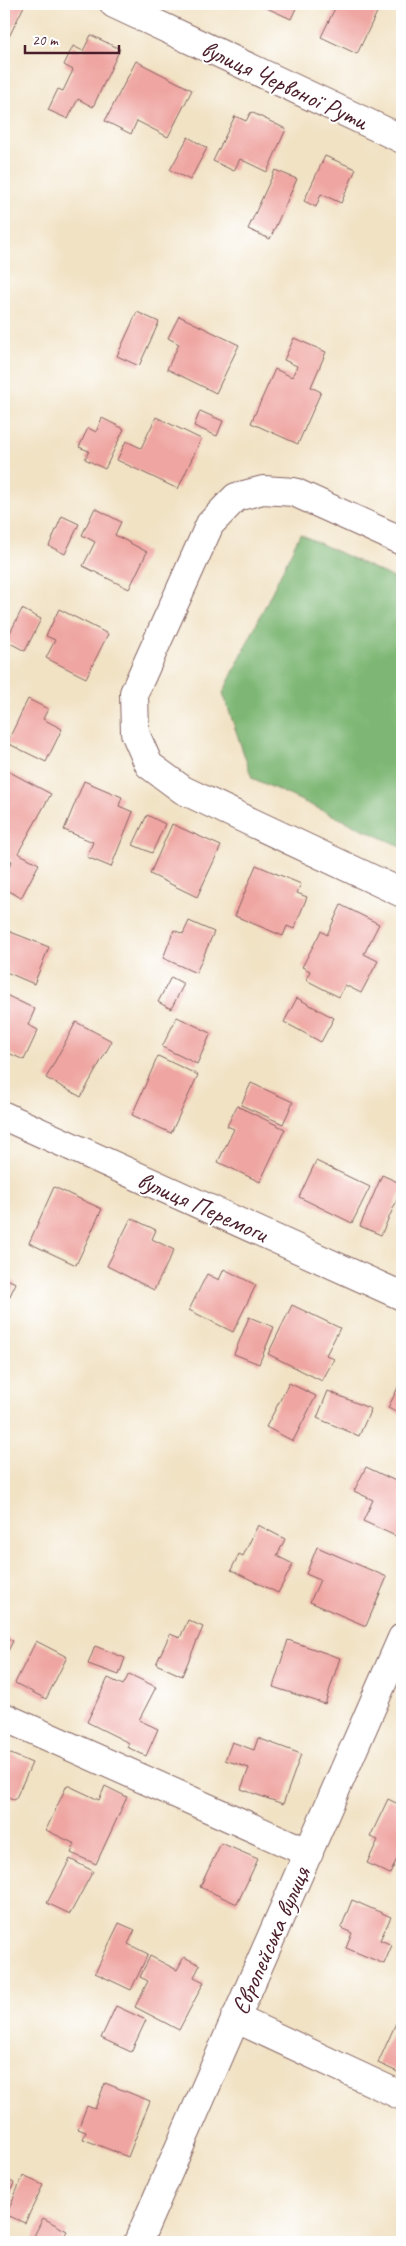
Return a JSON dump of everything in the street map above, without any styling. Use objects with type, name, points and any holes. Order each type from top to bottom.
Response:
[{"type":"street","name":"вулиця Червоної Рути","points":[[114,4],[402,139]]},
{"type":"street","points":[[402,540],[294,492],[263,490],[236,497],[210,524],[134,693],[135,733],[149,764],[183,790],[402,893]]},
{"type":"street","name":"вулиця Перемоги","points":[[6,1125],[402,1296]]},
{"type":"street","name":"Європейська вулиця","points":[[138,2242],[309,1853],[394,1683],[402,1638]]},
{"type":"street","points":[[4,1716],[309,1853]]},
{"type":"street","points":[[235,2018],[402,2096]]},
{"type":"green space","points":[[300,534],[402,582],[402,847],[252,778],[223,693]]},
{"type":"building","points":[[4,4],[25,4],[4,47]]},
{"type":"building","points":[[258,4],[298,4],[291,19]]},
{"type":"building","points":[[337,4],[381,4],[357,54],[321,37]]},
{"type":"building","points":[[91,35],[120,49],[93,107],[78,99],[68,119],[48,110],[58,89],[63,91],[73,70],[64,65],[73,46],[83,51]]},
{"type":"building","points":[[136,61],[192,90],[168,137],[137,121],[131,134],[105,121]]},
{"type":"building","points":[[251,112],[286,129],[267,172],[240,159],[234,171],[213,161],[235,116],[246,121]]},
{"type":"building","points":[[188,137],[207,148],[190,180],[170,170]]},
{"type":"building","points":[[325,156],[356,169],[341,203],[321,194],[316,207],[304,201]]},
{"type":"building","points":[[275,170],[297,179],[270,239],[248,229]]},
{"type":"building","points":[[137,312],[159,322],[139,366],[117,356]]},
{"type":"building","points":[[179,316],[239,345],[216,393],[167,369],[179,344],[168,338]]},
{"type":"building","points":[[294,338],[326,352],[311,387],[321,392],[298,444],[251,423],[275,369],[292,377],[297,366],[284,360]]},
{"type":"building","points":[[200,411],[223,421],[217,436],[194,426]]},
{"type":"building","points":[[156,417],[201,439],[178,489],[117,460],[126,441],[141,448]]},
{"type":"building","points":[[102,418],[124,429],[105,469],[85,459],[89,451],[79,447],[88,428],[96,432]]},
{"type":"building","points":[[95,508],[121,522],[115,535],[147,552],[129,589],[83,566],[95,542],[82,535]]},
{"type":"building","points":[[62,516],[79,524],[65,554],[49,546]]},
{"type":"building","points":[[22,609],[41,619],[25,651],[6,641]]},
{"type":"building","points":[[59,609],[108,634],[86,678],[46,658],[55,640],[46,636]]},
{"type":"building","points":[[28,699],[48,709],[43,719],[62,729],[46,762],[7,743]]},
{"type":"building","points":[[4,769],[51,794],[18,853],[39,864],[21,898],[4,888],[4,876],[12,861],[4,856]]},
{"type":"building","points":[[84,781],[122,797],[119,806],[133,812],[111,867],[87,857],[93,842],[64,830]]},
{"type":"building","points":[[147,815],[165,824],[152,853],[133,845]]},
{"type":"building","points":[[172,824],[221,846],[197,897],[150,874]]},
{"type":"building","points":[[256,865],[301,884],[297,893],[307,897],[294,929],[287,926],[283,936],[235,916]]},
{"type":"building","points":[[341,905],[379,924],[364,954],[378,961],[361,993],[345,985],[339,997],[306,980],[310,971],[302,967],[321,931],[327,935]]},
{"type":"building","points":[[189,921],[214,932],[196,973],[163,958],[174,930],[183,934]]},
{"type":"building","points":[[8,931],[49,947],[34,984],[4,971],[4,940]]},
{"type":"building","points":[[171,977],[184,984],[171,1009],[158,1002]]},
{"type":"building","points":[[4,994],[35,1009],[28,1025],[38,1030],[24,1060],[4,1051]]},
{"type":"building","points":[[297,998],[334,1018],[321,1042],[284,1022]]},
{"type":"building","points":[[177,1017],[211,1033],[197,1064],[162,1047]]},
{"type":"building","points":[[76,1022],[112,1041],[81,1097],[46,1078]]},
{"type":"building","points":[[158,1056],[198,1075],[171,1133],[132,1115]]},
{"type":"building","points":[[251,1083],[293,1102],[283,1124],[241,1105]]},
{"type":"building","points":[[237,1106],[285,1129],[260,1182],[218,1162],[234,1129],[227,1126]]},
{"type":"building","points":[[316,1161],[370,1187],[352,1223],[299,1197]]},
{"type":"building","points":[[382,1175],[402,1184],[402,1189],[381,1235],[360,1226]]},
{"type":"building","points":[[54,1187],[102,1209],[76,1265],[29,1243]]},
{"type":"building","points":[[131,1218],[156,1230],[152,1239],[174,1250],[154,1290],[107,1266]]},
{"type":"building","points":[[224,1269],[256,1285],[233,1332],[189,1310],[207,1274],[219,1280]]},
{"type":"building","points":[[4,1278],[16,1283],[6,1304],[4,1303]]},
{"type":"building","points":[[292,1305],[340,1328],[326,1355],[334,1359],[322,1381],[268,1354]]},
{"type":"building","points":[[249,1317],[274,1327],[259,1364],[234,1354]]},
{"type":"building","points":[[402,1379],[402,1415],[388,1408]]},
{"type":"building","points":[[289,1383],[316,1396],[293,1441],[266,1427]]},
{"type":"building","points":[[328,1391],[371,1409],[359,1436],[317,1418]]},
{"type":"building","points":[[366,1467],[402,1484],[402,1539],[363,1521],[373,1500],[354,1491]]},
{"type":"building","points":[[258,1525],[285,1539],[277,1556],[293,1564],[278,1593],[231,1570],[239,1554],[243,1556]]},
{"type":"building","points":[[317,1547],[387,1577],[366,1626],[310,1602],[320,1580],[306,1574]]},
{"type":"building","points":[[188,1620],[203,1627],[182,1676],[156,1664],[170,1634],[180,1638]]},
{"type":"building","points":[[4,1636],[13,1641],[4,1659]]},
{"type":"building","points":[[288,1640],[340,1658],[325,1704],[273,1687]]},
{"type":"building","points":[[36,1641],[67,1657],[46,1699],[15,1683]]},
{"type":"building","points":[[95,1646],[125,1658],[119,1675],[88,1664]]},
{"type":"building","points":[[129,1674],[156,1687],[139,1720],[158,1729],[146,1756],[127,1747],[129,1743],[87,1722],[108,1678],[123,1685]]},
{"type":"building","points":[[258,1738],[301,1754],[283,1804],[241,1789],[249,1768],[225,1760],[232,1742],[254,1750]]},
{"type":"building","points":[[4,1751],[32,1763],[15,1800],[4,1795]]},
{"type":"building","points":[[67,1785],[99,1800],[105,1786],[127,1797],[96,1864],[71,1853],[75,1844],[46,1830]]},
{"type":"building","points":[[388,1799],[402,1806],[402,1861],[397,1859],[390,1874],[367,1863],[378,1840],[370,1837]]},
{"type":"building","points":[[221,1843],[258,1859],[237,1904],[200,1887]]},
{"type":"building","points":[[70,1859],[93,1871],[70,1914],[47,1903]]},
{"type":"building","points":[[352,1900],[391,1917],[380,1940],[392,1945],[384,1964],[346,1948],[352,1933],[341,1928]]},
{"type":"building","points":[[119,1923],[135,1930],[128,1944],[148,1954],[131,1990],[95,1973]]},
{"type":"building","points":[[150,1956],[177,1970],[184,1957],[200,1965],[194,1977],[204,1982],[179,2030],[135,2007],[148,1981],[140,1977]]},
{"type":"building","points":[[116,2006],[146,2020],[131,2052],[101,2038]]},
{"type":"building","points":[[396,2023],[402,2026],[402,2074],[378,2063]]},
{"type":"building","points":[[105,2083],[150,2101],[128,2157],[83,2139],[86,2132],[78,2129],[87,2106],[95,2109]]},
{"type":"building","points":[[23,2176],[43,2185],[25,2223],[6,2215]]},
{"type":"building","points":[[4,2178],[14,2183],[4,2207]]},
{"type":"building","points":[[43,2218],[67,2231],[61,2242],[31,2242]]}]
